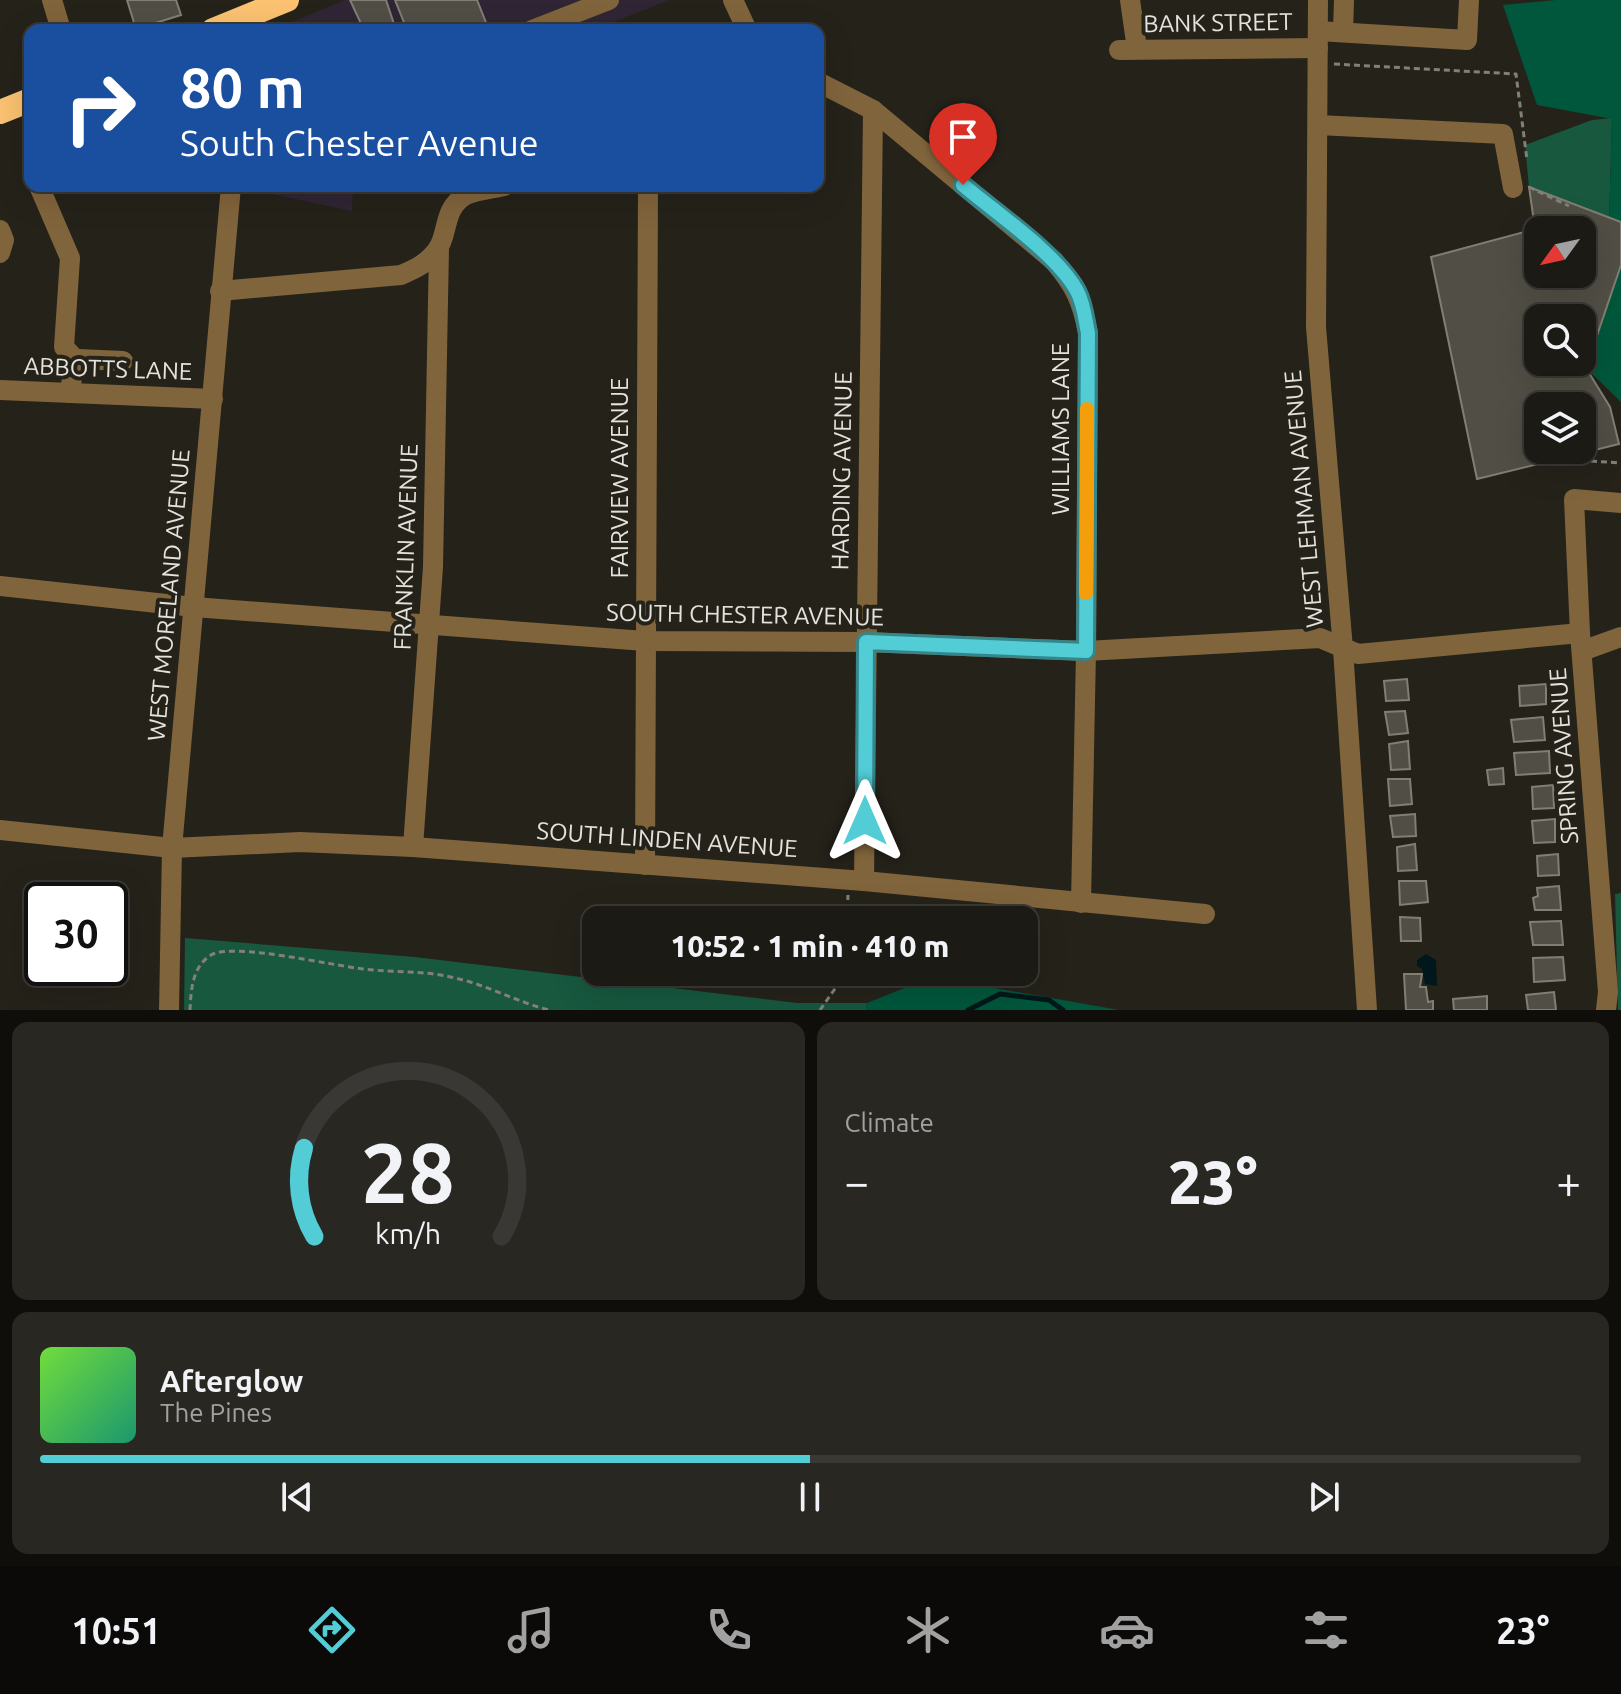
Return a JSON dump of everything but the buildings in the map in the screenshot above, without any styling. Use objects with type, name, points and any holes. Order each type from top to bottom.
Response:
[{"type":"highway","points":[[229,24],[287,0]]},
{"type":"highway","points":[[0,112],[24,102]]},
{"type":"street","points":[[52,0],[59,24]]},
{"type":"street","points":[[547,24],[609,0]]},
{"type":"street","points":[[733,0],[743,24]]},
{"type":"street","name":"BANK STREET","points":[[1130,0],[1128,50],[1318,47],[1343,32],[1467,40],[1469,0]]},
{"type":"street","name":"WEST LEHMAN AVENUE","points":[[1318,0],[1316,327],[1343,649],[1367,1002]]},
{"type":"street","points":[[1343,32],[1344,0]]},
{"type":"street","name":"WILLIAMS LANE","points":[[824,85],[873,110],[1054,261],[1076,289],[1083,306],[1088,333],[1081,903]]},
{"type":"street","name":"HARDING AVENUE","points":[[856,880],[866,642],[873,110]]},
{"type":"street","points":[[1318,125],[1503,134],[1521,188]]},
{"type":"street","points":[[42,192],[70,258],[64,347],[76,360],[123,361]]},
{"type":"street","name":"WEST MORELAND AVENUE","points":[[169,1010],[172,848],[230,192]]},
{"type":"street","name":"FRANKLIN AVENUE","points":[[413,847],[430,627],[439,248],[459,192]]},
{"type":"street","name":"FAIRVIEW AVENUE","points":[[645,865],[648,192]]},
{"type":"street","points":[[0,230],[4,240],[0,253]]},
{"type":"street","points":[[220,291],[401,275],[420,267],[439,248]]},
{"type":"street","points":[[70,393],[76,360]]},
{"type":"street","name":"ABBOTTS LANE","points":[[0,390],[213,399]]},
{"type":"street","name":"SPRING AVENUE","points":[[1606,1010],[1608,992],[1581,642],[1574,499],[1621,503]]},
{"type":"street","name":"SOUTH CHESTER AVENUE","points":[[0,586],[194,607],[645,641],[866,642],[1086,651],[1320,638],[1358,654],[1581,642],[1621,637]]},
{"type":"street","name":"SOUTH LINDEN AVENUE","points":[[0,830],[172,848],[300,842],[413,847],[856,880],[1205,914]]},
{"type":"path","points":[[1318,47],[1516,74],[1528,173]]},
{"type":"path","points":[[1521,188],[1569,206]]},
{"type":"path","points":[[1596,461],[1621,463]]},
{"type":"path","points":[[850,906],[856,880]]},
{"type":"path","points":[[190,1010],[191,989],[201,965],[212,955],[242,952],[366,970],[435,973],[459,978],[549,1010]]},
{"type":"path","points":[[820,1010],[837,986]]},
{"type":"shaded area","points":[[345,0],[669,0],[609,24],[287,24]]},
{"type":"shaded area","points":[[263,192],[353,192],[352,211]]},
{"type":"green space","points":[[1556,0],[1621,0],[1621,224],[1609,222],[1612,119],[1537,105],[1503,5]]},
{"type":"green space","points":[[1612,118],[1609,222],[1529,187],[1525,145],[1592,120]]},
{"type":"green space","points":[[1621,265],[1621,402],[1594,376],[1596,339]]},
{"type":"green space","points":[[1621,893],[1621,1010],[1618,1010],[1615,894]]},
{"type":"green space","points":[[185,938],[415,957],[582,977],[582,986],[656,986],[797,1003],[867,1003],[866,1010],[184,1010]]},
{"type":"green space","points":[[910,986],[983,986],[1119,1010],[866,1010],[867,1003]]},
{"type":"water","points":[[1426,954],[1436,960],[1437,986],[1425,984],[1422,969],[1417,966],[1417,960]]},
{"type":"waterway","points":[[968,1010],[1000,994],[1049,1000],[1063,1010]]},
{"type":"slow traffic","points":[[1086,593],[1087,409]]},
{"type":"route","points":[[865,821],[866,642],[1086,651],[1088,333],[1083,306],[1076,289],[1054,261],[963,185]]}]
